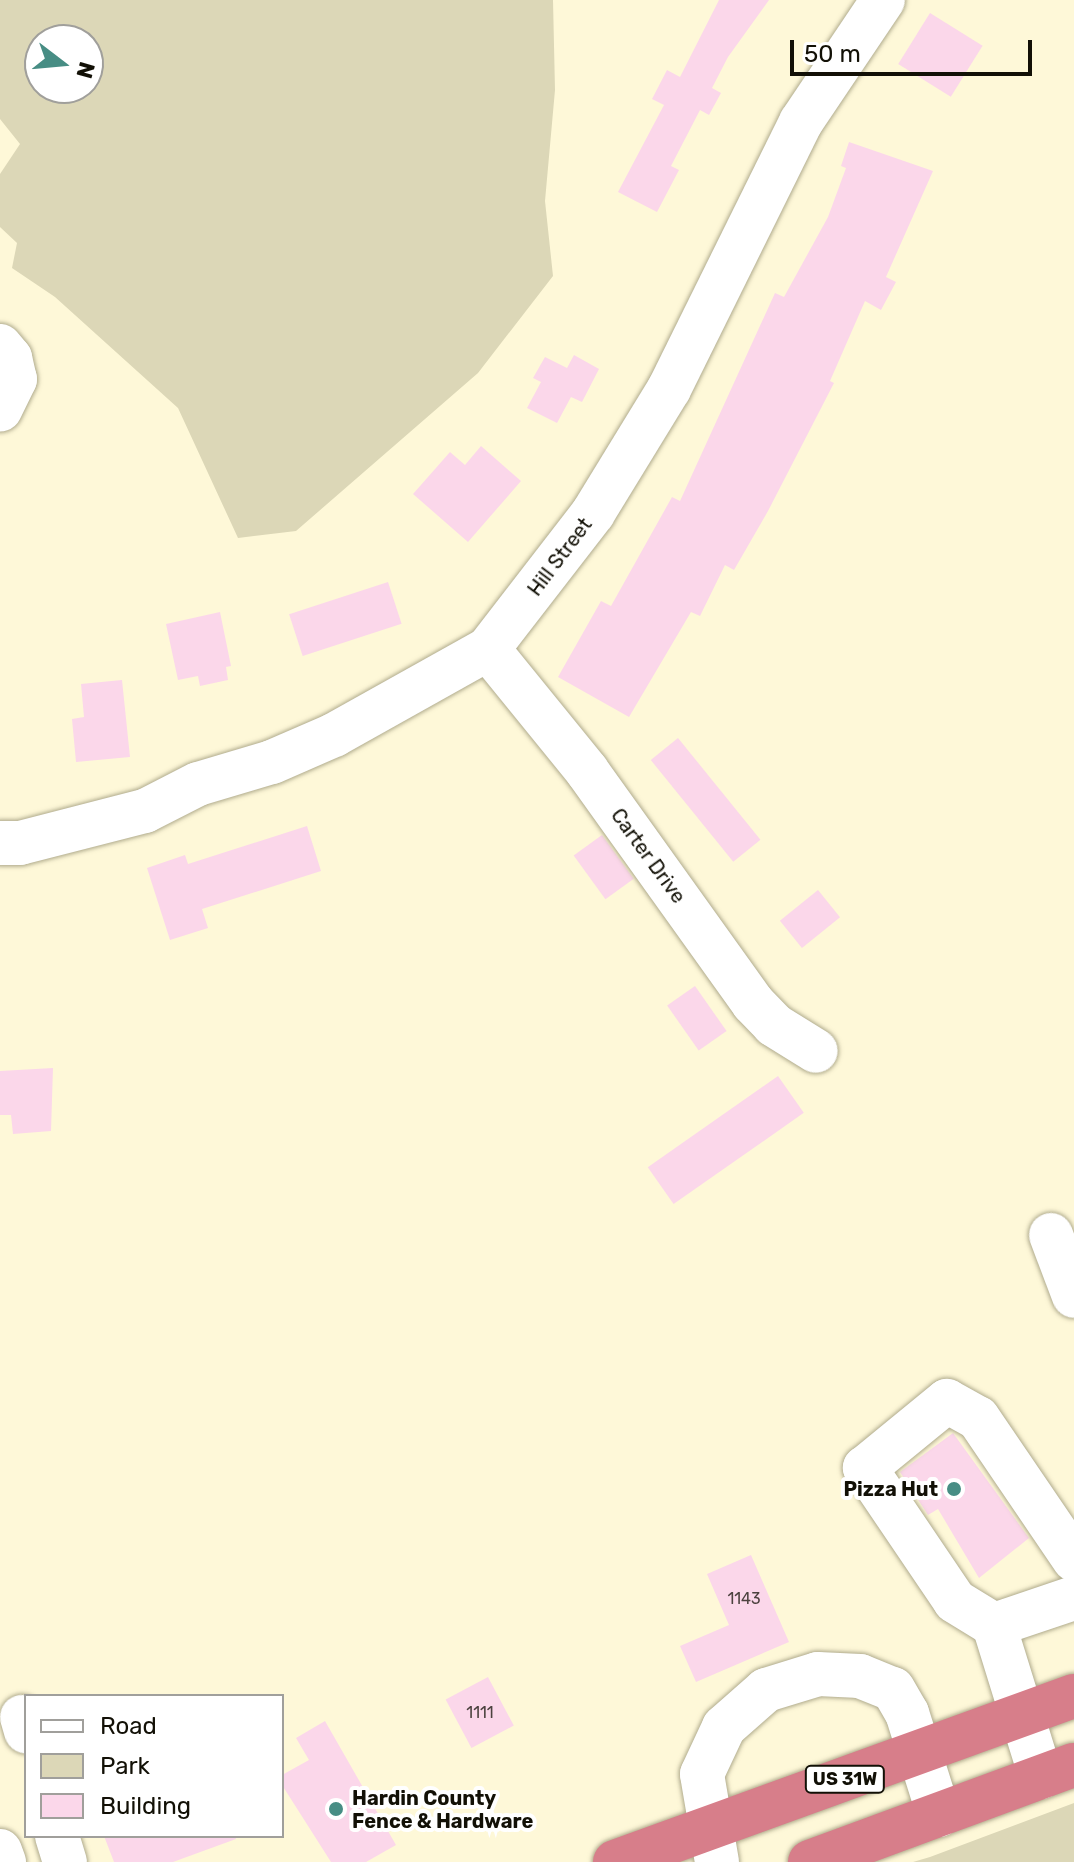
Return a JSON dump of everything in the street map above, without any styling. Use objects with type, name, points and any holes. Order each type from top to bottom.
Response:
[{"type":"highway","name":"US 31W","points":[[615,1862],[713,1845],[920,1751],[1074,1696]]},
{"type":"highway","points":[[810,1862],[1058,1771]]},
{"type":"street","name":"Hill Street","points":[[0,843],[20,843],[145,811],[198,784],[272,762],[334,735],[488,649],[593,513],[647,426],[801,122],[883,0]]},
{"type":"street","points":[[0,346],[10,358],[15,379],[0,410]]},
{"type":"street","name":"Carter Drive","points":[[488,649],[587,771],[753,1003],[774,1025],[816,1051]]},
{"type":"street","points":[[1051,1235],[1074,1296]]},
{"type":"street","points":[[1058,1771],[1021,1715],[994,1625],[955,1601],[865,1468],[947,1401],[978,1418],[1074,1559]]},
{"type":"street","points":[[994,1625],[1074,1598]]},
{"type":"street","points":[[713,1845],[702,1774],[724,1727],[766,1690],[818,1674],[871,1680],[893,1689],[920,1751],[939,1815]]},
{"type":"street","points":[[58,1838],[65,1862]]},
{"type":"street","points":[[0,1851],[4,1862]]},
{"type":"green space","points":[[0,0],[553,0],[555,90],[545,201],[553,276],[478,373],[296,531],[238,538],[178,408],[55,297],[12,268],[17,243],[0,227],[0,174],[20,144],[0,119]]},
{"type":"green space","points":[[1074,1803],[1074,1862],[913,1862],[930,1857]]},
{"type":"building","points":[[719,0],[769,0],[728,57],[712,88],[721,93],[709,115],[700,110],[671,166],[679,170],[657,212],[618,192],[664,105],[652,99],[667,70],[680,77]]},
{"type":"building","points":[[930,13],[983,46],[951,97],[898,64]]},
{"type":"building","points":[[849,142],[933,171],[886,277],[896,282],[881,310],[865,301],[830,381],[834,383],[768,511],[734,570],[725,565],[700,616],[691,612],[629,717],[558,677],[601,601],[611,606],[672,497],[680,501],[775,293],[784,297],[828,217],[846,168],[841,166]]},
{"type":"building","points":[[574,355],[599,369],[582,402],[571,397],[557,423],[527,408],[541,382],[533,378],[545,357],[567,368]]},
{"type":"building","points":[[481,446],[521,481],[468,542],[413,494],[450,452],[465,465]]},
{"type":"building","points":[[388,582],[402,624],[303,656],[289,614]]},
{"type":"building","points":[[220,612],[231,666],[226,667],[228,680],[200,686],[198,676],[178,680],[166,624]]},
{"type":"building","points":[[122,680],[130,757],[76,762],[72,719],[84,717],[81,684]]},
{"type":"building","points":[[678,738],[760,840],[733,862],[651,760]]},
{"type":"building","points":[[307,826],[321,871],[202,909],[208,928],[170,940],[147,868],[185,855],[188,864]]},
{"type":"building","points":[[602,835],[634,879],[605,899],[574,856]]},
{"type":"building","points":[[818,890],[840,917],[802,948],[780,921]]},
{"type":"building","points":[[695,986],[727,1031],[699,1051],[667,1006]]},
{"type":"building","points":[[53,1068],[51,1131],[13,1134],[11,1115],[0,1115],[0,1071]]},
{"type":"building","points":[[778,1076],[804,1113],[674,1204],[648,1167]]},
{"type":"building","name":"Pizza Hut","points":[[953,1433],[1029,1538],[979,1578],[938,1509],[928,1515],[900,1472]]},
{"type":"building","points":[[751,1555],[789,1642],[696,1682],[680,1646],[729,1625],[707,1574]]},
{"type":"building","points":[[488,1677],[514,1726],[471,1748],[446,1700]]},
{"type":"building","name":"Hardin County Fence & Hardware","points":[[325,1721],[396,1845],[366,1862],[331,1862],[284,1788],[284,1774],[309,1760],[296,1738]]},
{"type":"building","points":[[105,1838],[236,1839],[173,1862],[114,1862]]},
{"type":"place","name":"Pizza Hut","points":[[954,1489]]},
{"type":"place","name":"Hardin County Fence & Hardware","points":[[336,1809]]}]
